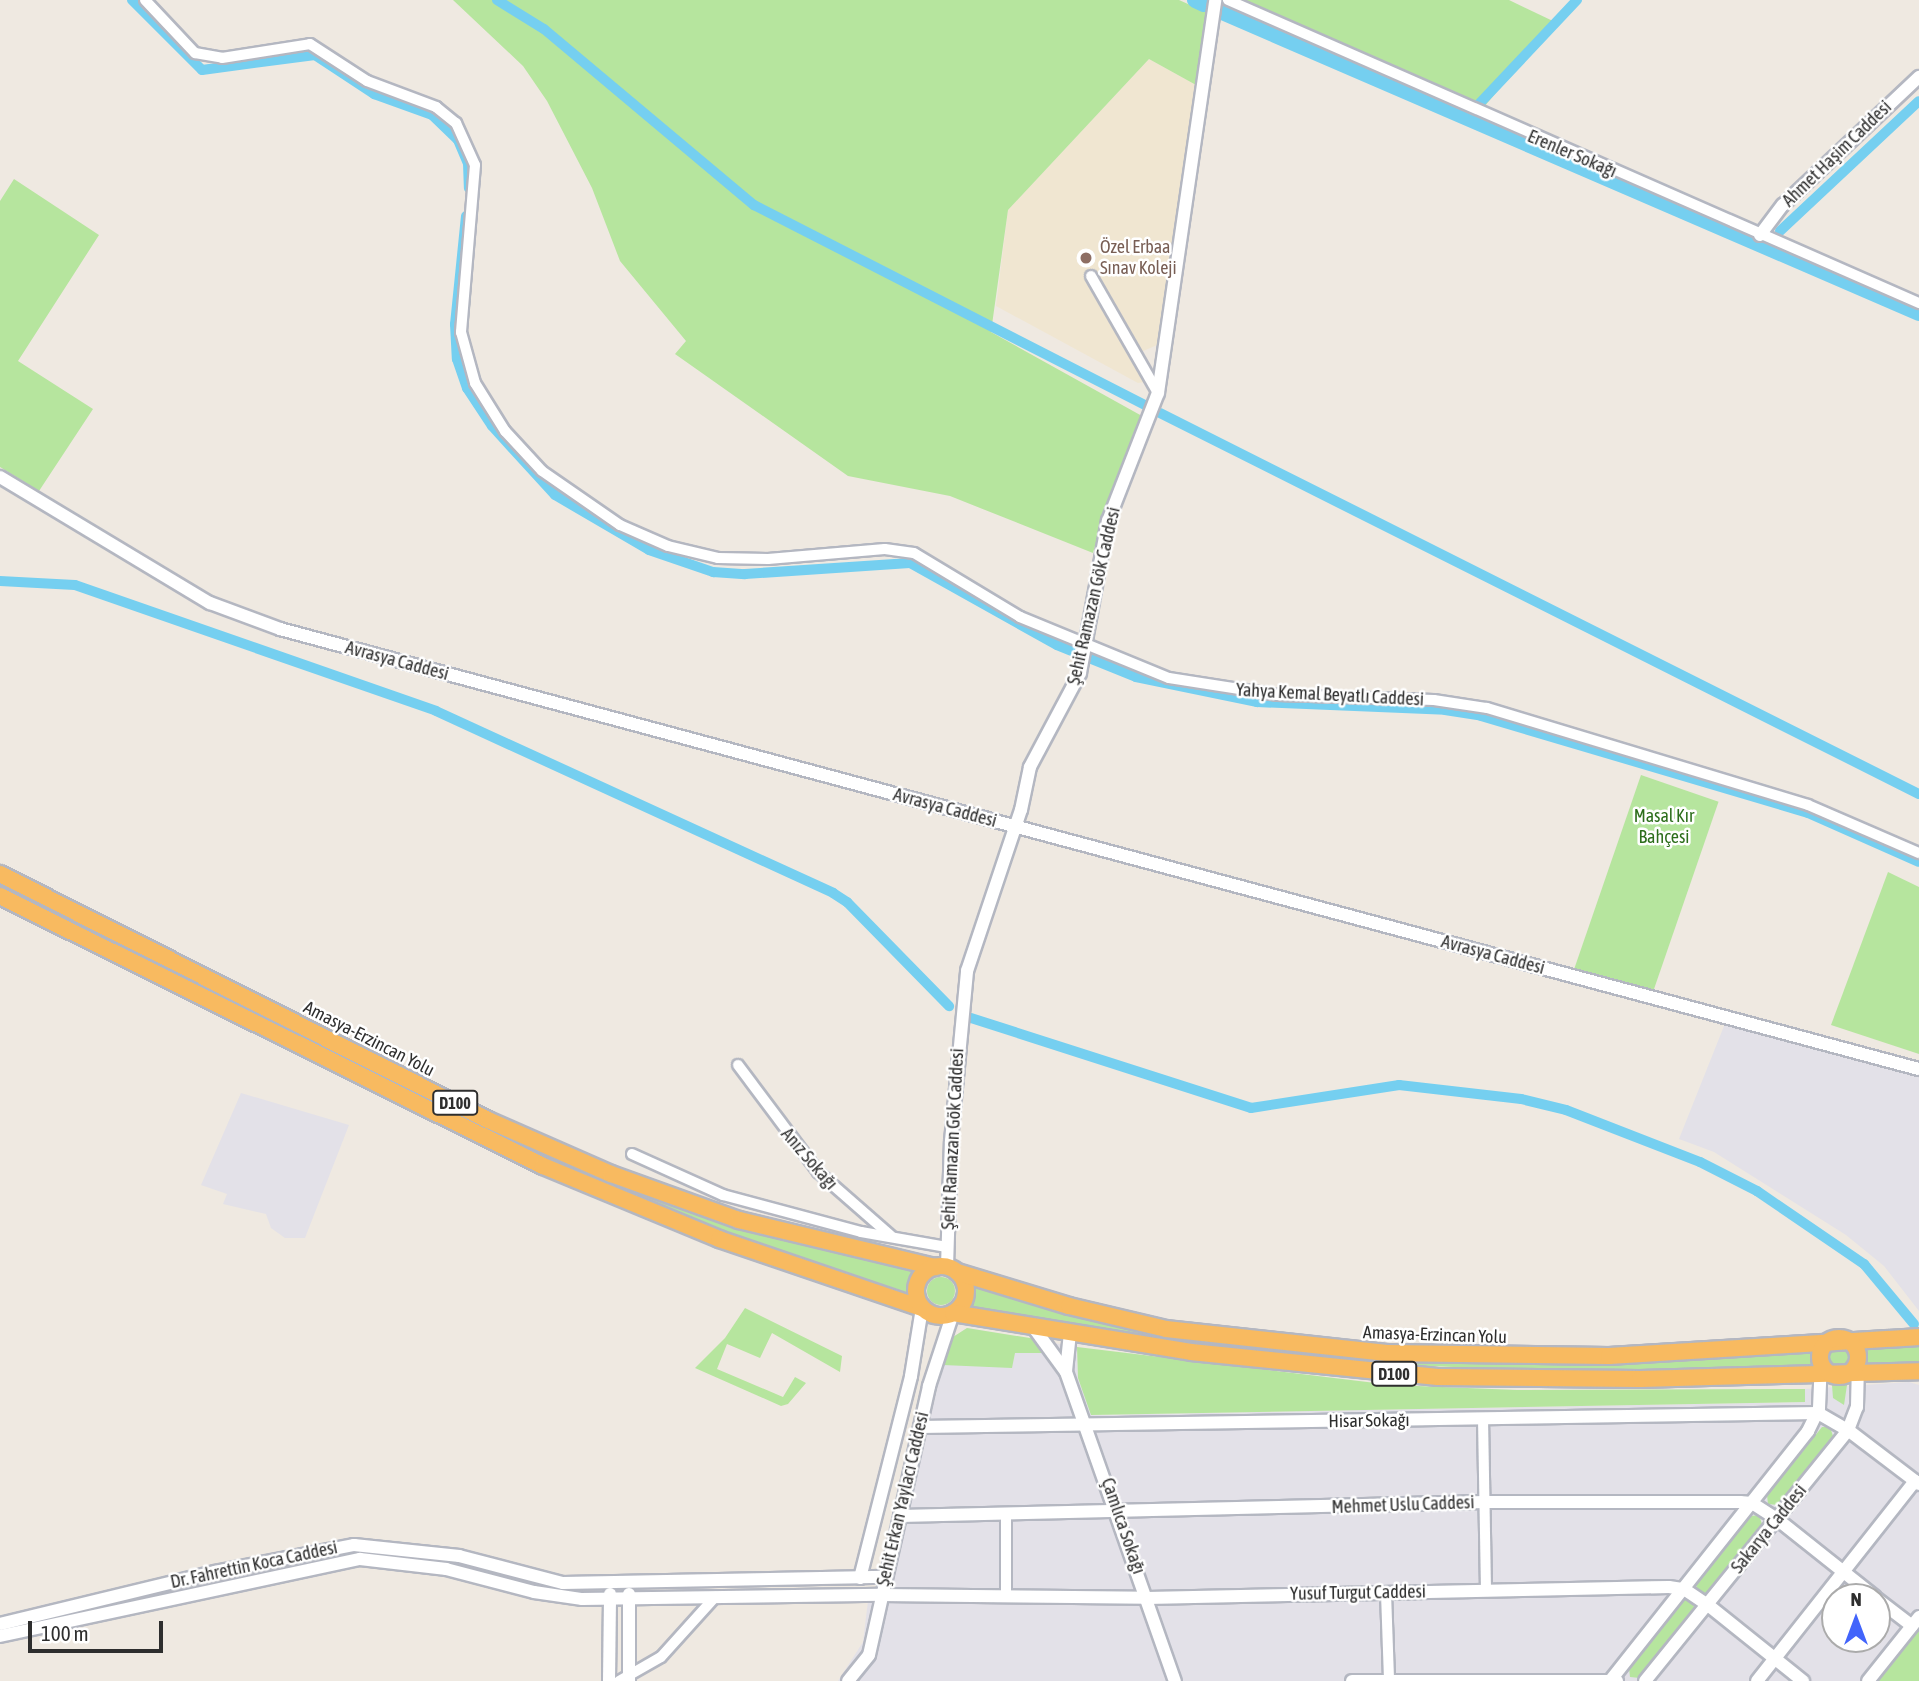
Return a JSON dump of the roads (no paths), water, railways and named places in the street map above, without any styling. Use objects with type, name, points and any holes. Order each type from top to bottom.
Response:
[{"type":"highway","name":"Amasya-Erzincan Yolu","points":[[0,874],[488,1120],[601,1170],[739,1220],[946,1269],[1069,1306],[1166,1329],[1387,1353],[1609,1356],[1837,1339],[1919,1337]]},
{"type":"highway","name":"D100","points":[[0,896],[543,1166],[730,1244],[922,1308]]},
{"type":"highway","points":[[946,1269],[966,1293],[953,1313],[937,1316],[922,1308],[917,1284],[946,1269]]},
{"type":"highway","name":"D100","points":[[953,1313],[1070,1334],[1320,1368],[1438,1377],[1821,1369]]},
{"type":"highway","points":[[1858,1369],[1853,1345],[1837,1339],[1822,1349],[1821,1369],[1839,1376],[1858,1369],[1918,1372]]},
{"type":"street","name":"Yahya Kemal Beyatlı Caddesi","points":[[145,0],[195,53],[222,58],[310,44],[367,81],[436,107],[456,123],[472,149],[477,184],[463,304],[465,355],[487,407],[542,471],[584,504],[668,546],[718,558],[768,559],[885,549],[914,553],[1020,617],[1086,647],[1170,678],[1228,690],[1434,699],[1487,708],[1808,805],[1919,853]]},
{"type":"street","name":"Şehit Ramazan Gök Caddesi","points":[[946,1269],[963,991],[975,941],[1015,827],[1030,768],[1080,673],[1108,521],[1158,393],[1215,0]]},
{"type":"street","name":"Erenler Sokağı","points":[[1228,0],[1919,303]]},
{"type":"street","name":"Ahmet Haşim Caddesi","points":[[1760,234],[1783,205],[1919,77]]},
{"type":"street","points":[[1091,276],[1158,393]]},
{"type":"street","name":"Avrasya Caddesi","points":[[0,477],[210,603],[240,616],[1919,1069]]},
{"type":"street","name":"Anız Sokağı","points":[[738,1065],[818,1172],[866,1218],[897,1238]]},
{"type":"street","points":[[632,1154],[723,1195],[897,1238],[947,1247]]},
{"type":"street","name":"Şehit Erkan Yaylacı Caddesi","points":[[860,1578],[914,1363],[922,1308]]},
{"type":"street","name":"Şehit Erkan Yaylacı Caddesi","points":[[848,1681],[869,1655],[920,1427],[953,1313]]},
{"type":"street","name":"Çamlıca Sokağı","points":[[1034,1328],[1066,1372],[1088,1427],[1175,1681]]},
{"type":"street","name":"Çamlıca Sokağı","points":[[1066,1372],[1070,1334]]},
{"type":"street","points":[[1757,1681],[1917,1482],[1848,1430],[1818,1413],[1821,1369]]},
{"type":"street","name":"Sakarya Caddesi","points":[[1645,1681],[1848,1430],[1857,1407],[1858,1369]]},
{"type":"street","name":"Hisar Sokağı","points":[[920,1427],[1088,1427],[1818,1413]]},
{"type":"street","name":"Sakarya Caddesi","points":[[1614,1680],[1752,1503],[1818,1413]]},
{"type":"street","points":[[1483,1418],[1486,1590]]},
{"type":"street","name":"Mehmet Uslu Caddesi","points":[[900,1516],[1119,1513],[1485,1502],[1752,1503]]},
{"type":"street","points":[[1752,1503],[1857,1583]]},
{"type":"street","points":[[1006,1514],[1006,1596]]},
{"type":"street","name":"Dr. Fahrettin Koca Caddesi","points":[[0,1624],[215,1572],[354,1545],[459,1556],[563,1583],[886,1577]]},
{"type":"street","name":"Dr. Fahrettin Koca Caddesi","points":[[0,1636],[360,1559],[446,1569],[557,1597],[629,1599],[882,1595]]},
{"type":"street","points":[[609,1681],[610,1583]]},
{"type":"street","points":[[626,1680],[629,1583]]},
{"type":"street","points":[[1684,1589],[1708,1605],[1802,1681]]},
{"type":"street","name":"Yusuf Turgut Caddesi","points":[[882,1595],[1147,1598],[1486,1590],[1684,1589]]},
{"type":"street","points":[[1386,1593],[1389,1681]]},
{"type":"street","points":[[626,1680],[661,1657],[715,1597]]},
{"type":"street","points":[[1868,1681],[1916,1622],[1891,1607]]},
{"type":"street","points":[[860,1668],[866,1681]]},
{"type":"street","points":[[1352,1681],[1614,1680]]},
{"type":"waterway","points":[[132,0],[202,70],[315,55],[374,94],[432,115],[458,140],[468,163],[469,188]]},
{"type":"waterway","points":[[497,0],[544,29],[754,205],[1146,406]]},
{"type":"waterway","points":[[1195,0],[1204,4]]},
{"type":"waterway","points":[[1479,104],[1577,0]]},
{"type":"waterway","points":[[1222,12],[1919,313]]},
{"type":"waterway","points":[[1780,231],[1919,101]]},
{"type":"waterway","points":[[466,216],[455,324],[457,359],[467,388],[492,426],[555,495],[649,550],[713,572],[745,574],[910,563],[1057,645],[1136,677],[1257,702],[1445,710],[1481,716],[1808,813],[1919,862]]},
{"type":"waterway","points":[[1160,413],[1919,794]]},
{"type":"waterway","points":[[0,581],[75,585],[436,711],[833,893],[847,902],[949,1006]]},
{"type":"waterway","points":[[971,1018],[1251,1108],[1399,1085],[1521,1099],[1566,1110],[1700,1162],[1757,1191],[1864,1264],[1914,1324]]},
{"type":"place","name":"Özel Erbaa Sınav Koleji","points":[[1086,258]]},
{"type":"park label","name":"Masal Kır Bahçesi","points":[[1664,827]]}]
